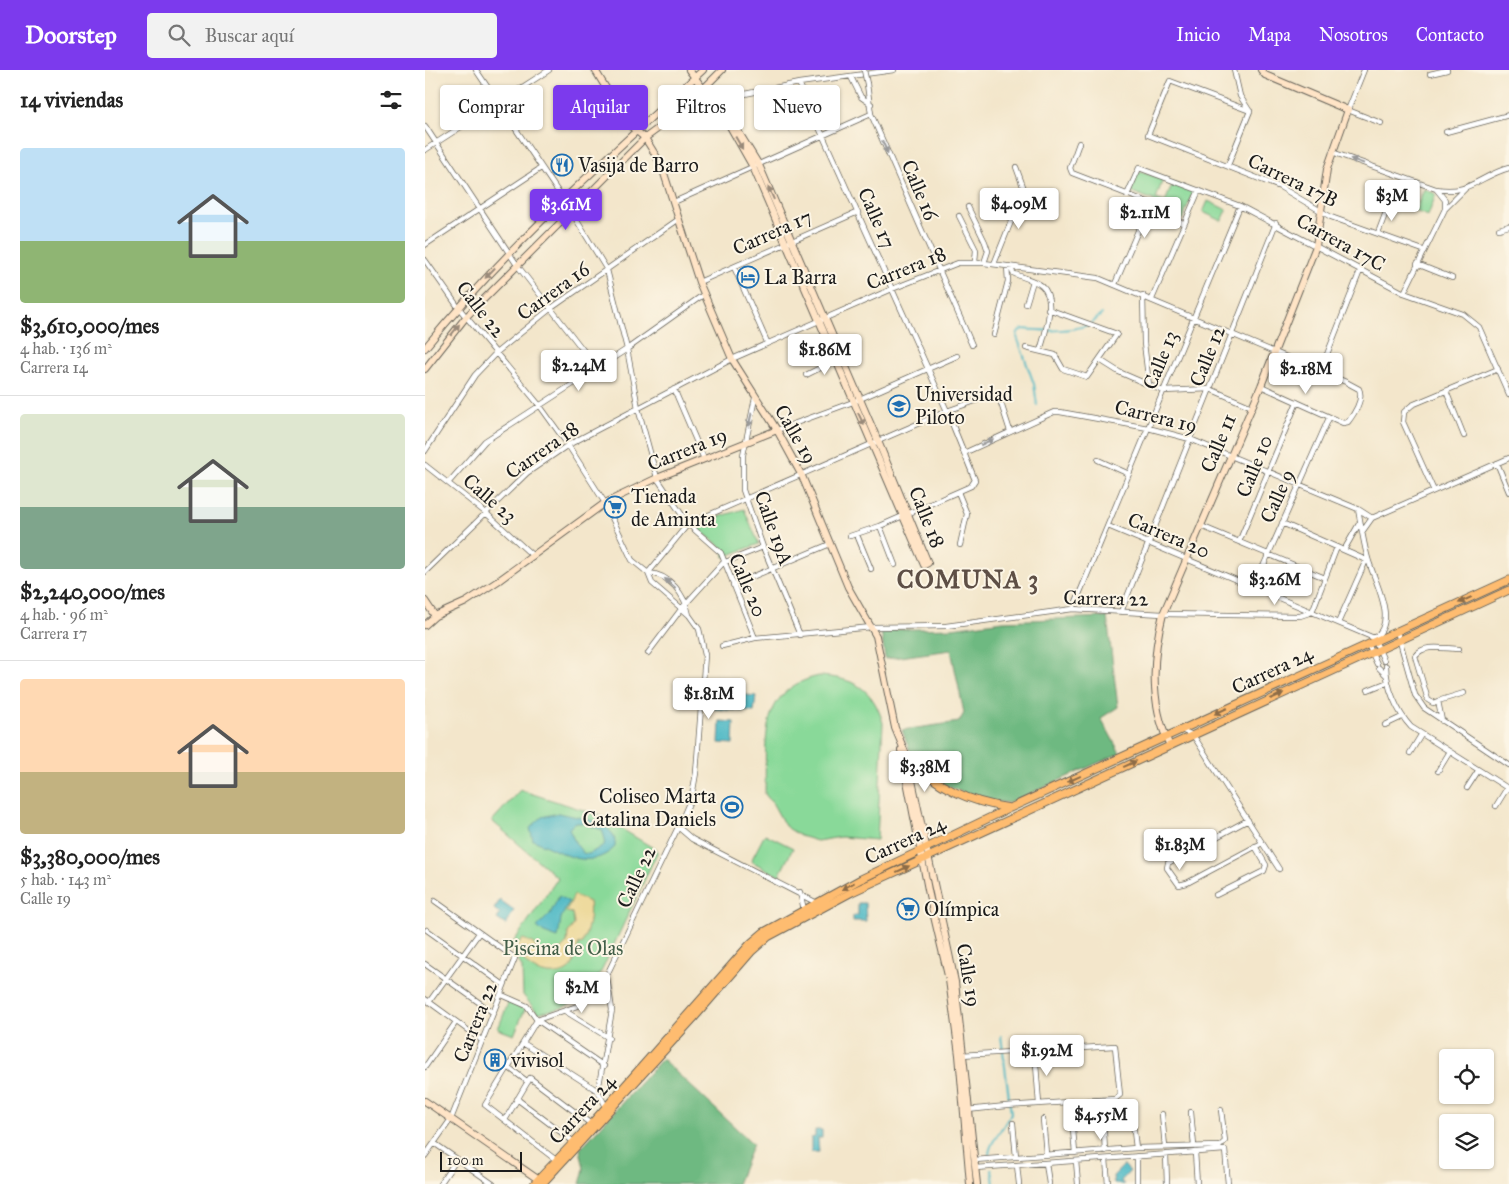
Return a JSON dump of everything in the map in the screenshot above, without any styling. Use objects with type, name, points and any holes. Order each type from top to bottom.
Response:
[{"type":"main road","name":"Carrera 24","points":[[539,1183],[556,1160],[591,1124],[750,944],[764,932],[817,902],[1010,808],[1509,580]]},
{"type":"main road","name":"Carrera 24","points":[[539,1183],[760,943],[820,909],[926,858],[1509,590]]},
{"type":"main road","points":[[907,757],[924,774],[957,794],[987,804],[1010,808]]},
{"type":"street","name":"Calle 20","points":[[476,70],[485,85]]},
{"type":"street","points":[[526,85],[549,70]]},
{"type":"street","name":"Calle 19","points":[[595,70],[628,124],[645,138],[661,164],[703,295],[732,359],[777,430],[802,476],[848,587],[876,636],[895,728],[901,746],[926,858],[949,980],[961,1055],[970,1184]]},
{"type":"street","name":"Calle 18","points":[[689,70],[700,85]]},
{"type":"street","points":[[425,348],[428,340],[458,307],[562,198],[703,70]]},
{"type":"street","points":[[707,85],[722,70]]},
{"type":"street","name":"Calle 16","points":[[865,70],[871,114],[938,271],[972,345]]},
{"type":"street","points":[[744,94],[799,83],[894,70]]},
{"type":"street","points":[[1228,165],[1250,111],[1240,96],[1234,70]]},
{"type":"street","name":"Calle 11","points":[[1170,746],[1165,737],[1155,690],[1157,642],[1163,614],[1261,386],[1316,246],[1332,152],[1364,70]]},
{"type":"street","points":[[1430,74],[1447,70]]},
{"type":"street","points":[[1263,73],[1381,123]]},
{"type":"street","points":[[851,77],[857,92],[871,104]]},
{"type":"street","name":"Carrera 17B","points":[[1250,111],[1172,81],[1167,83],[1148,134],[1280,187],[1331,217],[1423,250]]},
{"type":"street","name":"Calle 17","points":[[799,83],[824,135],[975,476],[974,484],[958,492]]},
{"type":"street","points":[[674,202],[871,114]]},
{"type":"street","points":[[1446,132],[1509,115]]},
{"type":"street","points":[[425,126],[517,265],[597,368]]},
{"type":"street","points":[[425,369],[466,317],[645,138],[658,128]]},
{"type":"street","points":[[425,150],[455,130]]},
{"type":"street","name":"Calle 20","points":[[515,130],[571,211],[607,270],[627,349],[638,408],[657,478],[688,524],[721,553],[723,563],[755,638]]},
{"type":"street","name":"Calle 18","points":[[734,130],[756,166],[790,242],[856,400],[928,563],[924,565],[906,515]]},
{"type":"street","points":[[1079,143],[1070,168],[1071,173],[1149,203],[1184,224]]},
{"type":"street","points":[[1332,152],[1436,189],[1450,192],[1466,188]]},
{"type":"street","points":[[994,264],[1024,189],[1016,167]]},
{"type":"street","points":[[425,245],[541,168]]},
{"type":"street","points":[[1404,293],[1423,250],[1445,209],[1466,188],[1483,178],[1509,168]]},
{"type":"street","name":"Carrera 17C","points":[[1127,194],[1139,169],[1142,169],[1240,206],[1404,293],[1439,304],[1473,320],[1479,327],[1509,395]]},
{"type":"street","points":[[1436,189],[1445,200],[1445,209]]},
{"type":"street","points":[[1152,299],[1199,190]]},
{"type":"street","points":[[1115,284],[1149,203]]},
{"type":"street","points":[[1378,233],[1389,204]]},
{"type":"street","name":"Calle 13","points":[[1073,609],[1240,206]]},
{"type":"street","points":[[968,207],[988,251],[984,263]]},
{"type":"street","name":"Carrera 17","points":[[699,282],[858,212]]},
{"type":"street","points":[[959,216],[976,250],[975,262]]},
{"type":"street","name":"Carrera 16","points":[[425,451],[475,375],[496,353],[550,309],[679,219]]},
{"type":"street","name":"Calle 12","points":[[1121,612],[1276,224]]},
{"type":"street","points":[[1499,229],[1509,226]]},
{"type":"street","name":"Calle 22","points":[[425,260],[458,307],[540,406],[568,446],[605,503],[633,560],[648,573],[653,582],[689,615],[699,629],[705,655],[692,796],[639,905],[607,977]]},
{"type":"street","name":"Carrera 18","points":[[425,572],[527,473],[568,446],[767,342],[958,263],[975,262],[1087,276],[1115,284],[1152,299],[1275,351],[1360,391],[1361,397],[1353,416],[1348,422],[1343,424],[1329,418]]},
{"type":"street","points":[[1417,264],[1452,278]]},
{"type":"street","points":[[1009,266],[1013,273],[1040,284],[1048,295],[1049,309],[1040,351]]},
{"type":"street","points":[[994,335],[1008,281],[1009,266]]},
{"type":"street","points":[[734,267],[767,342]]},
{"type":"street","points":[[1320,372],[1360,271]]},
{"type":"street","points":[[1026,304],[1033,281]]},
{"type":"street","points":[[449,482],[485,441],[627,349],[703,295]]},
{"type":"street","points":[[1143,296],[1144,343],[1149,385]]},
{"type":"street","points":[[1026,348],[1055,355],[1061,361],[1063,369],[1086,377],[1090,375],[1117,334],[1049,309]]},
{"type":"street","name":"Calle 18","points":[[822,319],[835,360],[856,400]]},
{"type":"street","name":"Carrera 19","points":[[425,625],[435,616],[466,602],[605,503],[657,478],[856,400],[957,356]]},
{"type":"street","points":[[806,375],[835,360]]},
{"type":"street","points":[[1100,360],[1119,372],[1163,391],[1210,389],[1252,407]]},
{"type":"street","points":[[1434,491],[1403,422],[1405,412],[1412,405],[1498,369]]},
{"type":"street","points":[[1504,383],[1509,380]]},
{"type":"street","points":[[1261,386],[1329,418]]},
{"type":"street","points":[[674,389],[704,459]]},
{"type":"street","points":[[1446,391],[1464,436]]},
{"type":"street","points":[[648,573],[688,524],[745,501],[947,411],[990,394],[999,397],[1010,430],[964,453]]},
{"type":"street","name":"Calle 19A","points":[[755,398],[745,443],[743,490],[745,501],[800,635]]},
{"type":"street","name":"Calle 10","points":[[1239,542],[1297,402]]},
{"type":"street","name":"Carrera 19","points":[[1010,430],[1054,412],[1148,428],[1190,439],[1358,509],[1372,518]]},
{"type":"street","name":"Calle 9","points":[[1254,587],[1329,418]]},
{"type":"street","points":[[1362,532],[1372,518],[1509,458]]},
{"type":"street","points":[[1098,460],[1129,474]]},
{"type":"street","points":[[1497,463],[1509,492]]},
{"type":"street","name":"Calle 23","points":[[425,465],[486,513],[533,556]]},
{"type":"street","points":[[850,536],[880,526],[958,492],[967,514],[959,545]]},
{"type":"street","points":[[1358,509],[1366,559],[1382,596],[1384,621],[1381,632],[1375,640],[1375,651],[1378,666],[1386,675]]},
{"type":"street","points":[[1344,550],[1360,522]]},
{"type":"street","points":[[1282,523],[1366,559]]},
{"type":"street","points":[[880,526],[895,565]]},
{"type":"street","name":"Carrera 20","points":[[1107,526],[1149,542],[1375,640]]},
{"type":"street","points":[[1201,526],[1325,578]]},
{"type":"street","points":[[857,535],[871,568]]},
{"type":"street","points":[[733,585],[830,544]]},
{"type":"street","points":[[648,653],[687,602],[723,563],[763,547]]},
{"type":"street","points":[[1312,612],[1337,547]]},
{"type":"street","points":[[1338,623],[1366,559]]},
{"type":"street","name":"Calle 22","points":[[648,573],[657,574],[668,580],[687,602],[689,615]]},
{"type":"street","points":[[425,601],[435,616]]},
{"type":"street","name":"Carrera 22","points":[[722,646],[755,638],[871,627],[946,626],[1073,609],[1163,614],[1286,617],[1312,612]]},
{"type":"street","points":[[1397,631],[1415,694],[1424,708],[1509,765]]},
{"type":"street","points":[[1368,644],[1385,663],[1388,682],[1402,717],[1421,735],[1508,788],[1496,806]]},
{"type":"street","points":[[1459,649],[1428,648],[1420,650],[1415,656],[1428,700],[1431,702],[1438,701],[1464,693]]},
{"type":"street","points":[[1368,690],[1388,682]]},
{"type":"street","points":[[1438,701],[1442,721]]},
{"type":"street","points":[[1385,725],[1402,717]]},
{"type":"street","points":[[1181,730],[1193,735],[1279,869]]},
{"type":"street","points":[[1410,753],[1421,735]]},
{"type":"street","name":"Calle 19","points":[[901,746],[907,757],[915,808]]},
{"type":"street","points":[[1438,771],[1449,753]]},
{"type":"street","points":[[1467,788],[1478,771]]},
{"type":"street","points":[[1248,820],[1169,862],[1167,868],[1176,883],[1182,885],[1262,843]]},
{"type":"street","points":[[678,827],[692,838],[817,902]]},
{"type":"street","points":[[1216,895],[1264,871],[1266,866],[1255,846]]},
{"type":"street","points":[[800,892],[803,910]]},
{"type":"street","name":"Carrera 22","points":[[425,1156],[451,1119],[503,995],[515,958],[435,901]]},
{"type":"street","points":[[427,930],[501,983]]},
{"type":"street","points":[[479,932],[447,978],[427,1000],[480,1039]]},
{"type":"street","points":[[425,964],[491,1011]]},
{"type":"street","points":[[556,1160],[485,1105],[537,1020],[581,1005],[607,977]]},
{"type":"street","points":[[605,1108],[599,1091],[612,1010],[607,977]]},
{"type":"street","points":[[503,995],[527,1006],[537,1020],[604,1066]]},
{"type":"street","points":[[565,1011],[609,1038]]},
{"type":"street","points":[[425,1067],[456,1022]]},
{"type":"street","points":[[523,1043],[599,1091]]},
{"type":"street","points":[[961,1055],[1115,1046],[1121,1092],[1119,1097],[1115,1099],[1012,1105],[966,1110]]},
{"type":"street","points":[[1035,1051],[1039,1104]]},
{"type":"street","points":[[508,1067],[591,1124]]},
{"type":"street","points":[[505,1120],[529,1080]]},
{"type":"street","points":[[517,1099],[574,1142]]},
{"type":"street","points":[[425,1101],[539,1183]]},
{"type":"street","name":"Calle 19","points":[[966,1110],[975,1160],[977,1184]]},
{"type":"street","points":[[967,1160],[1136,1148],[1224,1145],[1221,1110]]},
{"type":"street","points":[[1191,1112],[1194,1146]]},
{"type":"street","points":[[1162,1114],[1165,1147]]},
{"type":"street","points":[[1103,1115],[1105,1151]]},
{"type":"street","points":[[1132,1115],[1136,1148]]},
{"type":"street","points":[[1072,1118],[1075,1153]]},
{"type":"street","points":[[1043,1119],[1046,1154]]},
{"type":"street","points":[[1013,1122],[1016,1157]]},
{"type":"street","points":[[434,1144],[493,1184]]},
{"type":"street","points":[[968,1168],[1225,1150],[1228,1184]]},
{"type":"street","points":[[1195,1152],[1197,1184]]},
{"type":"street","points":[[1166,1154],[1167,1184]]},
{"type":"street","points":[[1137,1156],[1137,1184]]},
{"type":"street","points":[[1106,1158],[1108,1184]]},
{"type":"street","points":[[450,1184],[442,1182],[457,1159]]},
{"type":"street","points":[[1076,1161],[1078,1184]]},
{"type":"street","points":[[1046,1163],[1049,1184]]},
{"type":"street","points":[[1017,1165],[1019,1184]]},
{"type":"green space","points":[[1141,172],[1163,179],[1156,199],[1165,202],[1173,183],[1192,190],[1193,192],[1182,220],[1151,199],[1129,191],[1137,173]]},
{"type":"green space","points":[[1424,189],[1436,194],[1428,216],[1415,211]]},
{"type":"green space","points":[[1208,201],[1227,210],[1222,221],[1203,212]]},
{"type":"green space","points":[[744,509],[759,544],[724,557],[724,549],[693,525]]},
{"type":"green space","points":[[1107,617],[1118,707],[1101,718],[1120,753],[1009,803],[981,800],[945,785],[923,769],[909,749],[902,730],[959,722],[964,713],[951,650],[885,659],[881,630],[952,628],[1003,621]]},
{"type":"green space","points":[[819,676],[842,679],[860,687],[868,693],[879,711],[883,723],[877,840],[841,837],[817,841],[800,836],[785,826],[765,794],[766,738],[769,721],[775,706],[784,693],[799,683]]},
{"type":"green space","name":"Piscina de Olas","points":[[520,790],[599,815],[658,851],[602,970],[584,996],[562,1008],[538,1013],[523,995],[522,967],[510,947],[558,878],[492,821]]},
{"type":"green space","points":[[765,834],[793,848],[779,876],[751,861]]},
{"type":"green space","points":[[508,1003],[525,1009],[514,1035],[498,1029]]},
{"type":"green space","points":[[662,1059],[753,1144],[737,1184],[580,1184],[584,1169],[580,1149]]},
{"type":"sand","points":[[574,895],[589,902],[590,913],[586,934],[582,944],[579,943],[573,965],[562,973],[557,974],[534,970],[515,948],[523,939],[533,943],[538,951],[545,951],[547,956],[557,960],[562,958],[560,950],[567,943],[568,933],[574,924],[572,913],[566,912]]},
{"type":"water","points":[[716,692],[756,696],[754,712],[714,709]]},
{"type":"water","points":[[720,721],[734,722],[733,744],[719,743]]},
{"type":"water","points":[[558,813],[595,822],[610,831],[614,838],[615,847],[605,855],[595,859],[575,858],[565,854],[533,840],[530,828],[542,817]],"holes":[[[574,823],[583,823],[602,830],[605,839],[604,845],[589,854],[583,853],[576,844],[569,829]]]},
{"type":"water","points":[[559,896],[569,902],[561,918],[558,938],[544,933],[537,927],[550,914]]},
{"type":"water","points":[[500,900],[514,910],[506,925],[497,919],[500,914],[494,909]]},
{"type":"water","points":[[858,903],[865,903],[866,921],[853,921],[853,916],[858,915]]},
{"type":"water","points":[[815,1130],[822,1130],[822,1138],[818,1138],[819,1152],[811,1152],[811,1138],[815,1137]]},
{"type":"water","points":[[1124,1165],[1130,1171],[1121,1181],[1124,1184],[1114,1184],[1113,1176]]},
{"type":"waterway","points":[[1092,323],[1102,314]]},
{"type":"waterway","points":[[1037,405],[1034,384],[1017,337],[1018,332],[1023,329],[1056,330],[1088,325]]},
{"type":"waterway","points":[[989,1155],[994,1140],[1011,1113],[1001,1036]]},
{"type":"waterway","points":[[992,1170],[994,1184]]},
{"type":"place","name":"Vasija de Barro","points":[[562,165]]},
{"type":"place","name":"La Barra","points":[[748,277]]},
{"type":"place","name":"Universidad Piloto","points":[[899,406]]},
{"type":"place","name":"Tienada de Aminta","points":[[615,507]]},
{"type":"place","name":"Coliseo Marta Catalina Daniels","points":[[732,807]]},
{"type":"place","name":"Olímpica","points":[[908,909]]},
{"type":"place","name":"vivisol","points":[[495,1060]]},
{"type":"district","name":"COMUNA 3","points":[[968,579]]}]
